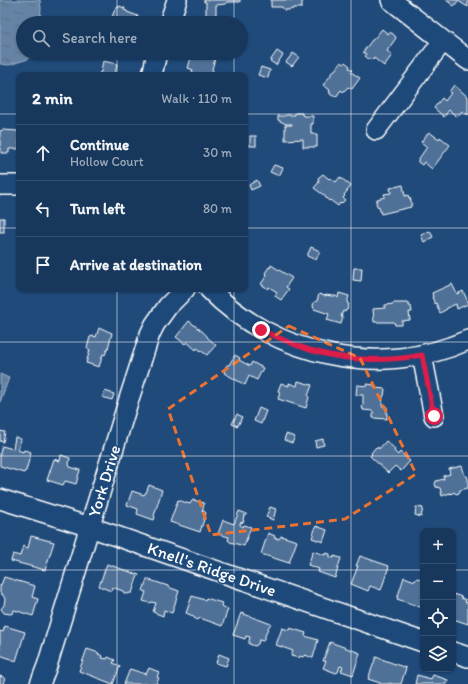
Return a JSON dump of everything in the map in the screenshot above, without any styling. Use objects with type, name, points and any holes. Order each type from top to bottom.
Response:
[{"type":"street","points":[[171,16],[177,0]]},
{"type":"street","points":[[390,0],[468,60]]},
{"type":"street","points":[[376,130],[443,41]]},
{"type":"street","points":[[153,72],[156,60]]},
{"type":"street","points":[[0,185],[16,185]]},
{"type":"street","name":"York Drive","points":[[40,684],[47,666],[150,334],[155,324],[168,306],[183,292]]},
{"type":"street","points":[[212,292],[235,312],[261,330],[282,340],[310,350],[338,357],[368,360],[406,358],[435,353],[468,340]]},
{"type":"street","points":[[422,355],[434,416]]},
{"type":"street","name":"Knell's Ridge Drive","points":[[0,499],[90,527],[420,641]]},
{"type":"street","points":[[456,653],[468,657]]},
{"type":"highlighted area","points":[[289,326],[360,358],[416,474],[345,519],[211,535],[168,409]]},
{"type":"water","points":[[0,0],[40,0],[40,16],[16,16],[16,60],[25,60],[9,65],[0,64]]},
{"type":"water","points":[[0,374],[9,378],[0,402]]},
{"type":"building","points":[[204,0],[240,0],[240,2],[227,2],[225,4],[216,5],[216,14],[213,16],[208,16],[206,14],[206,2],[204,2]]},
{"type":"building","points":[[271,0],[304,1],[302,1],[302,8],[284,10],[282,7],[271,7]]},
{"type":"building","points":[[446,0],[468,0],[468,7],[458,1],[454,6]]},
{"type":"building","points":[[119,6],[125,8],[124,10],[127,12],[138,16],[112,16],[116,7],[118,8]]},
{"type":"building","points":[[382,29],[388,34],[392,33],[396,38],[387,51],[392,55],[384,66],[374,58],[373,60],[371,58],[370,60],[363,52]]},
{"type":"building","points":[[277,51],[283,55],[276,65],[270,61]]},
{"type":"building","points":[[293,53],[299,57],[292,66],[286,62]]},
{"type":"building","points":[[190,60],[215,60],[212,69],[214,72],[192,72],[193,70],[188,68]]},
{"type":"building","points":[[103,61],[117,64],[116,72],[101,72]]},
{"type":"building","points":[[341,62],[344,64],[345,62],[350,66],[349,68],[353,70],[351,72],[360,78],[352,89],[348,87],[343,92],[341,90],[336,97],[330,94],[330,90],[323,85]]},
{"type":"building","points":[[261,67],[270,70],[268,78],[258,75]]},
{"type":"building","points":[[454,85],[468,97],[468,115],[462,111],[457,117],[449,110],[444,117],[434,108],[442,98],[445,101],[451,93],[449,92]]},
{"type":"building","points":[[295,113],[302,113],[303,116],[313,116],[311,134],[317,134],[317,147],[303,147],[303,139],[285,140],[285,125],[292,124],[286,124],[278,120],[278,116],[295,115]]},
{"type":"building","points":[[0,131],[16,131],[16,149],[9,149],[9,153],[1,153]]},
{"type":"building","points":[[429,132],[439,139],[440,137],[450,145],[432,169],[424,162],[422,165],[418,162],[427,147],[421,142]]},
{"type":"building","points":[[250,136],[256,136],[256,146],[250,146]]},
{"type":"building","points":[[274,165],[283,168],[279,176],[270,172]]},
{"type":"building","points":[[323,174],[336,182],[340,177],[351,186],[344,195],[345,196],[343,198],[345,200],[338,206],[330,200],[329,201],[314,188],[319,182],[318,178]]},
{"type":"building","points":[[257,180],[260,186],[251,190],[249,185]]},
{"type":"building","points":[[403,185],[405,196],[408,195],[410,198],[412,204],[411,207],[381,214],[379,207],[377,206],[377,199],[385,197],[384,194],[391,193],[390,188]]},
{"type":"building","points":[[0,218],[4,218],[4,232],[0,232]]},
{"type":"building","points":[[430,231],[433,237],[424,242],[421,235]]},
{"type":"building","points":[[311,247],[320,251],[316,260],[307,256]]},
{"type":"building","points":[[271,265],[292,278],[286,287],[289,289],[281,300],[275,296],[277,292],[269,287],[268,289],[261,284],[267,275],[265,273]]},
{"type":"building","points":[[354,268],[362,268],[361,281],[353,280]]},
{"type":"building","points":[[452,284],[457,294],[463,291],[468,304],[457,309],[456,304],[440,313],[432,297],[432,293]]},
{"type":"building","points":[[339,293],[349,296],[347,303],[349,304],[347,310],[345,312],[343,311],[341,324],[327,320],[329,314],[314,309],[313,306],[314,302],[317,301],[319,294],[325,296],[336,296],[338,298]]},
{"type":"building","points":[[393,303],[409,303],[412,312],[409,312],[410,320],[402,321],[402,325],[395,325],[394,322],[374,322],[373,309],[385,308],[385,305]]},
{"type":"building","points":[[189,321],[216,345],[207,355],[197,348],[196,350],[187,342],[185,344],[176,337]]},
{"type":"building","points":[[99,328],[112,333],[108,348],[105,355],[103,354],[99,367],[86,363],[90,350],[87,348],[90,337],[96,337]]},
{"type":"building","points":[[235,355],[240,358],[239,360],[250,366],[252,362],[263,368],[257,380],[249,376],[245,385],[224,373],[227,365],[229,365]]},
{"type":"building","points":[[298,381],[312,385],[306,408],[278,399],[280,392],[278,391],[281,383],[289,386],[289,383],[297,386]]},
{"type":"building","points":[[367,384],[374,385],[375,388],[385,389],[382,406],[387,407],[387,419],[373,418],[373,411],[363,410],[363,395],[356,395],[357,385],[367,386]]},
{"type":"building","points":[[105,391],[114,394],[112,400],[102,397]]},
{"type":"building","points":[[259,408],[266,411],[261,424],[254,421]]},
{"type":"building","points":[[237,414],[242,417],[238,426],[232,424]]},
{"type":"building","points":[[0,431],[5,432],[3,442],[0,441]]},
{"type":"building","points":[[286,434],[295,437],[292,443],[284,440]]},
{"type":"building","points":[[15,437],[21,439],[18,450],[23,452],[24,450],[31,452],[26,471],[24,473],[0,466],[0,453],[2,446],[13,449]]},
{"type":"building","points":[[323,439],[324,445],[316,447],[315,441]]},
{"type":"building","points":[[386,441],[395,449],[394,451],[398,455],[400,452],[410,461],[401,471],[395,466],[388,473],[370,456],[376,447],[379,449]]},
{"type":"building","points":[[61,455],[70,458],[70,467],[80,470],[76,484],[65,481],[63,485],[47,480],[54,459],[60,461]]},
{"type":"building","points":[[462,466],[465,476],[467,476],[468,479],[468,488],[460,490],[459,493],[456,494],[454,492],[442,496],[440,488],[436,487],[436,481],[444,479],[443,476],[450,474],[449,469]]},
{"type":"building","points":[[149,485],[162,490],[154,520],[137,514],[138,509],[127,505],[132,491],[144,495]]},
{"type":"building","points":[[178,500],[190,504],[193,500],[204,503],[202,511],[206,513],[200,532],[170,522]]},
{"type":"building","points":[[270,507],[276,509],[273,520],[266,517]]},
{"type":"building","points":[[416,507],[423,508],[421,517],[415,515]]},
{"type":"building","points":[[239,511],[247,514],[244,516],[244,522],[240,523],[240,525],[243,527],[244,525],[251,527],[244,546],[230,542],[228,540],[229,537],[218,534],[223,520],[234,524]]},
{"type":"building","points":[[316,526],[327,530],[323,542],[312,538]]},
{"type":"building","points":[[268,533],[275,536],[274,538],[279,539],[281,536],[297,541],[289,563],[261,554]]},
{"type":"building","points":[[31,536],[54,542],[45,570],[11,561],[13,554],[20,556],[23,546],[28,548]]},
{"type":"building","points":[[313,551],[325,555],[326,553],[330,554],[330,557],[334,558],[334,556],[341,558],[335,578],[318,572],[319,569],[308,565]]},
{"type":"building","points":[[360,556],[389,566],[381,590],[370,586],[368,591],[351,584]]},
{"type":"building","points":[[107,564],[139,575],[132,593],[124,593],[123,591],[112,587],[111,591],[99,586]]},
{"type":"building","points":[[4,577],[35,586],[32,597],[38,599],[33,616],[14,610],[13,613],[10,614],[4,613],[1,609],[4,605],[5,599],[0,593],[0,585]]},
{"type":"building","points":[[404,577],[415,581],[417,578],[420,579],[420,607],[397,599]]},
{"type":"building","points":[[147,579],[179,591],[172,613],[164,610],[163,616],[153,612],[156,603],[143,601],[146,592],[143,591]]},
{"type":"building","points":[[456,595],[462,597],[461,598],[466,600],[465,602],[468,603],[468,624],[456,620]]},
{"type":"building","points":[[192,596],[205,600],[206,598],[222,603],[221,606],[228,609],[222,626],[200,618],[198,620],[186,613]]},
{"type":"building","points":[[241,613],[271,624],[263,641],[259,640],[258,644],[255,646],[249,644],[250,637],[246,636],[245,639],[233,635]]},
{"type":"building","points":[[5,626],[25,632],[16,661],[0,655],[0,631],[3,632]]},
{"type":"building","points":[[282,628],[289,630],[290,628],[306,633],[305,636],[318,640],[313,658],[305,655],[303,657],[300,656],[299,658],[291,656],[293,651],[276,645]]},
{"type":"building","points":[[330,642],[360,653],[353,675],[341,671],[343,667],[340,666],[338,672],[336,673],[323,668],[326,661],[323,661]]},
{"type":"building","points":[[87,649],[99,653],[98,654],[103,656],[102,658],[107,659],[108,657],[115,660],[113,663],[120,666],[113,684],[79,671]]},
{"type":"building","points":[[219,654],[229,658],[226,666],[216,663]]},
{"type":"building","points":[[376,657],[406,668],[401,684],[380,684],[368,679]]},
{"type":"building","points":[[149,668],[159,672],[157,677],[159,678],[156,684],[124,684],[130,669],[146,674]]},
{"type":"building","points":[[417,675],[431,679],[433,675],[448,680],[446,684],[415,684]]},
{"type":"building","points":[[0,676],[5,678],[3,684],[0,684]]},
{"type":"route","points":[[261,330],[282,340],[310,350],[338,357],[368,360],[406,358],[422,355],[434,416]]}]
